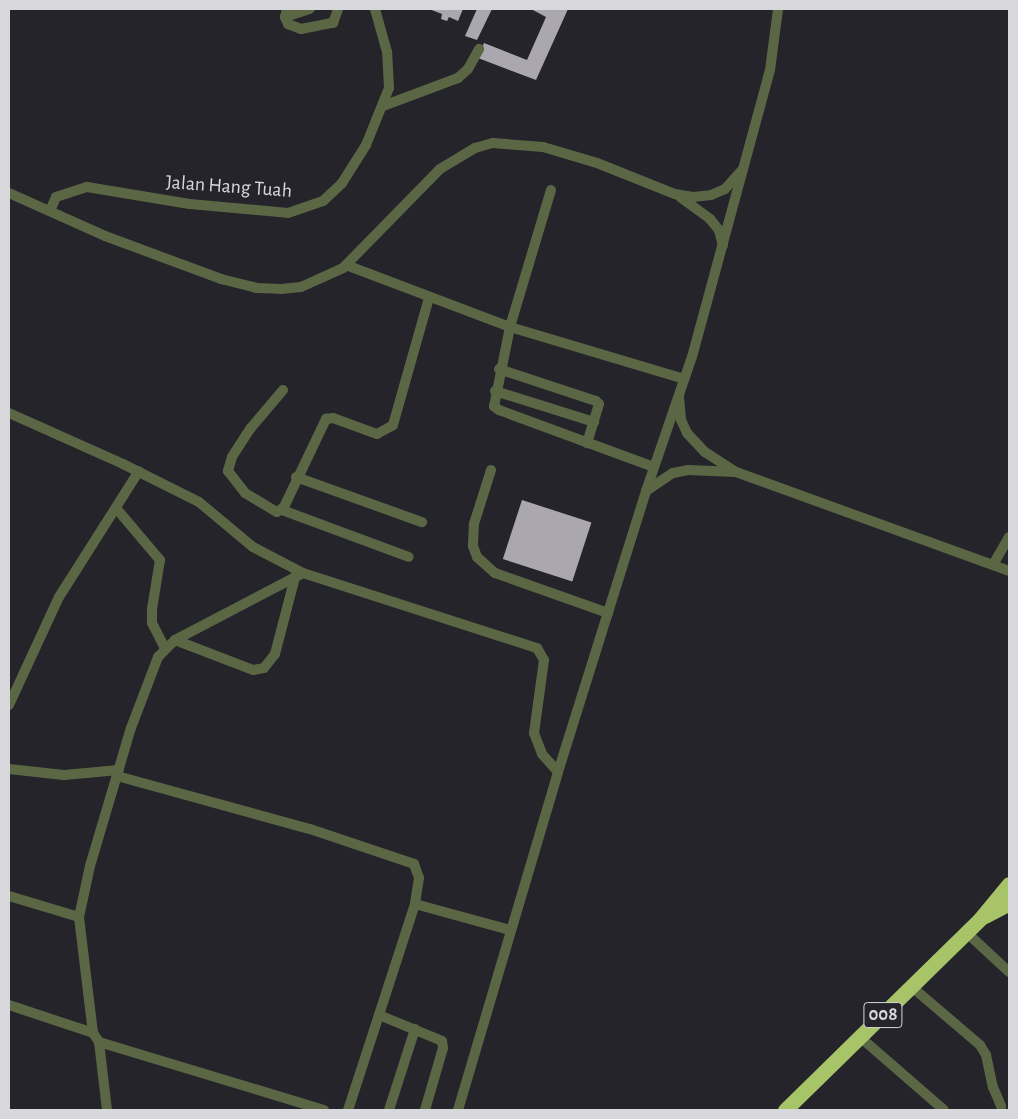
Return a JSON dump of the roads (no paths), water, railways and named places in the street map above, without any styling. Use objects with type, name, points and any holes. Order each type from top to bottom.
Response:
[{"type":"highway","name":"008","points":[[785,1110],[980,919],[1009,884]]},
{"type":"highway","name":"008","points":[[980,919],[1009,903]]},
{"type":"street","points":[[310,9],[286,13],[293,29],[301,30],[333,23],[338,9]]},
{"type":"street","name":"Jalan Hang Tuah","points":[[50,211],[56,197],[87,187],[190,204],[288,213],[323,201],[342,183],[366,145],[389,88],[387,52],[375,9]]},
{"type":"street","points":[[458,1110],[558,772],[646,491],[684,379],[721,257],[770,70],[778,9]]},
{"type":"street","points":[[383,106],[458,78],[480,49]]},
{"type":"street","points":[[9,193],[160,256],[256,288],[301,286],[346,265],[440,169],[475,148],[493,142],[543,147],[597,163],[675,194],[701,211],[719,230],[723,242],[721,257]]},
{"type":"street","points":[[675,194],[693,197],[711,195],[725,189],[737,179],[746,160]]},
{"type":"street","points":[[551,190],[510,327],[493,402],[499,410],[654,467]]},
{"type":"street","points":[[346,265],[510,327],[684,379]]},
{"type":"street","points":[[282,510],[296,477],[326,419],[333,418],[377,434],[393,425],[430,298]]},
{"type":"street","points":[[499,369],[596,400],[599,404],[587,443]]},
{"type":"street","points":[[283,390],[250,429],[232,457],[228,471],[245,493],[271,510],[282,510],[409,557]]},
{"type":"street","points":[[495,391],[594,422]]},
{"type":"street","points":[[678,394],[681,420],[687,433],[705,452],[736,472],[1008,568]]},
{"type":"street","points":[[9,413],[139,471],[200,502],[253,547],[299,575],[537,648],[544,660],[534,733],[542,754],[558,772]]},
{"type":"street","points":[[491,470],[474,524],[473,546],[477,557],[495,573],[608,613]]},
{"type":"street","points":[[646,491],[672,473],[688,470],[736,472]]},
{"type":"street","points":[[9,705],[59,597],[139,471]]},
{"type":"street","points":[[296,477],[422,522]]},
{"type":"street","points":[[116,508],[160,560],[152,608],[152,623],[165,648]]},
{"type":"street","points":[[994,564],[1009,537]]},
{"type":"street","points":[[107,1110],[79,918],[90,866],[118,773],[153,670],[165,648],[175,640],[299,575]]},
{"type":"street","points":[[175,640],[253,670],[264,668],[275,654],[299,575]]},
{"type":"street","points":[[9,769],[64,775],[118,773],[405,859],[418,871],[415,904],[348,1110]]},
{"type":"street","points":[[9,896],[79,918]]},
{"type":"street","points":[[415,904],[510,930]]},
{"type":"street","points":[[966,932],[1009,972]]},
{"type":"street","points":[[912,987],[980,1045],[986,1055],[993,1087],[1002,1106]]},
{"type":"street","points":[[9,1005],[96,1037],[324,1110]]},
{"type":"street","points":[[379,1015],[439,1037],[443,1048],[425,1110]]},
{"type":"street","points":[[392,1110],[415,1029]]},
{"type":"street","points":[[860,1037],[944,1110]]}]
